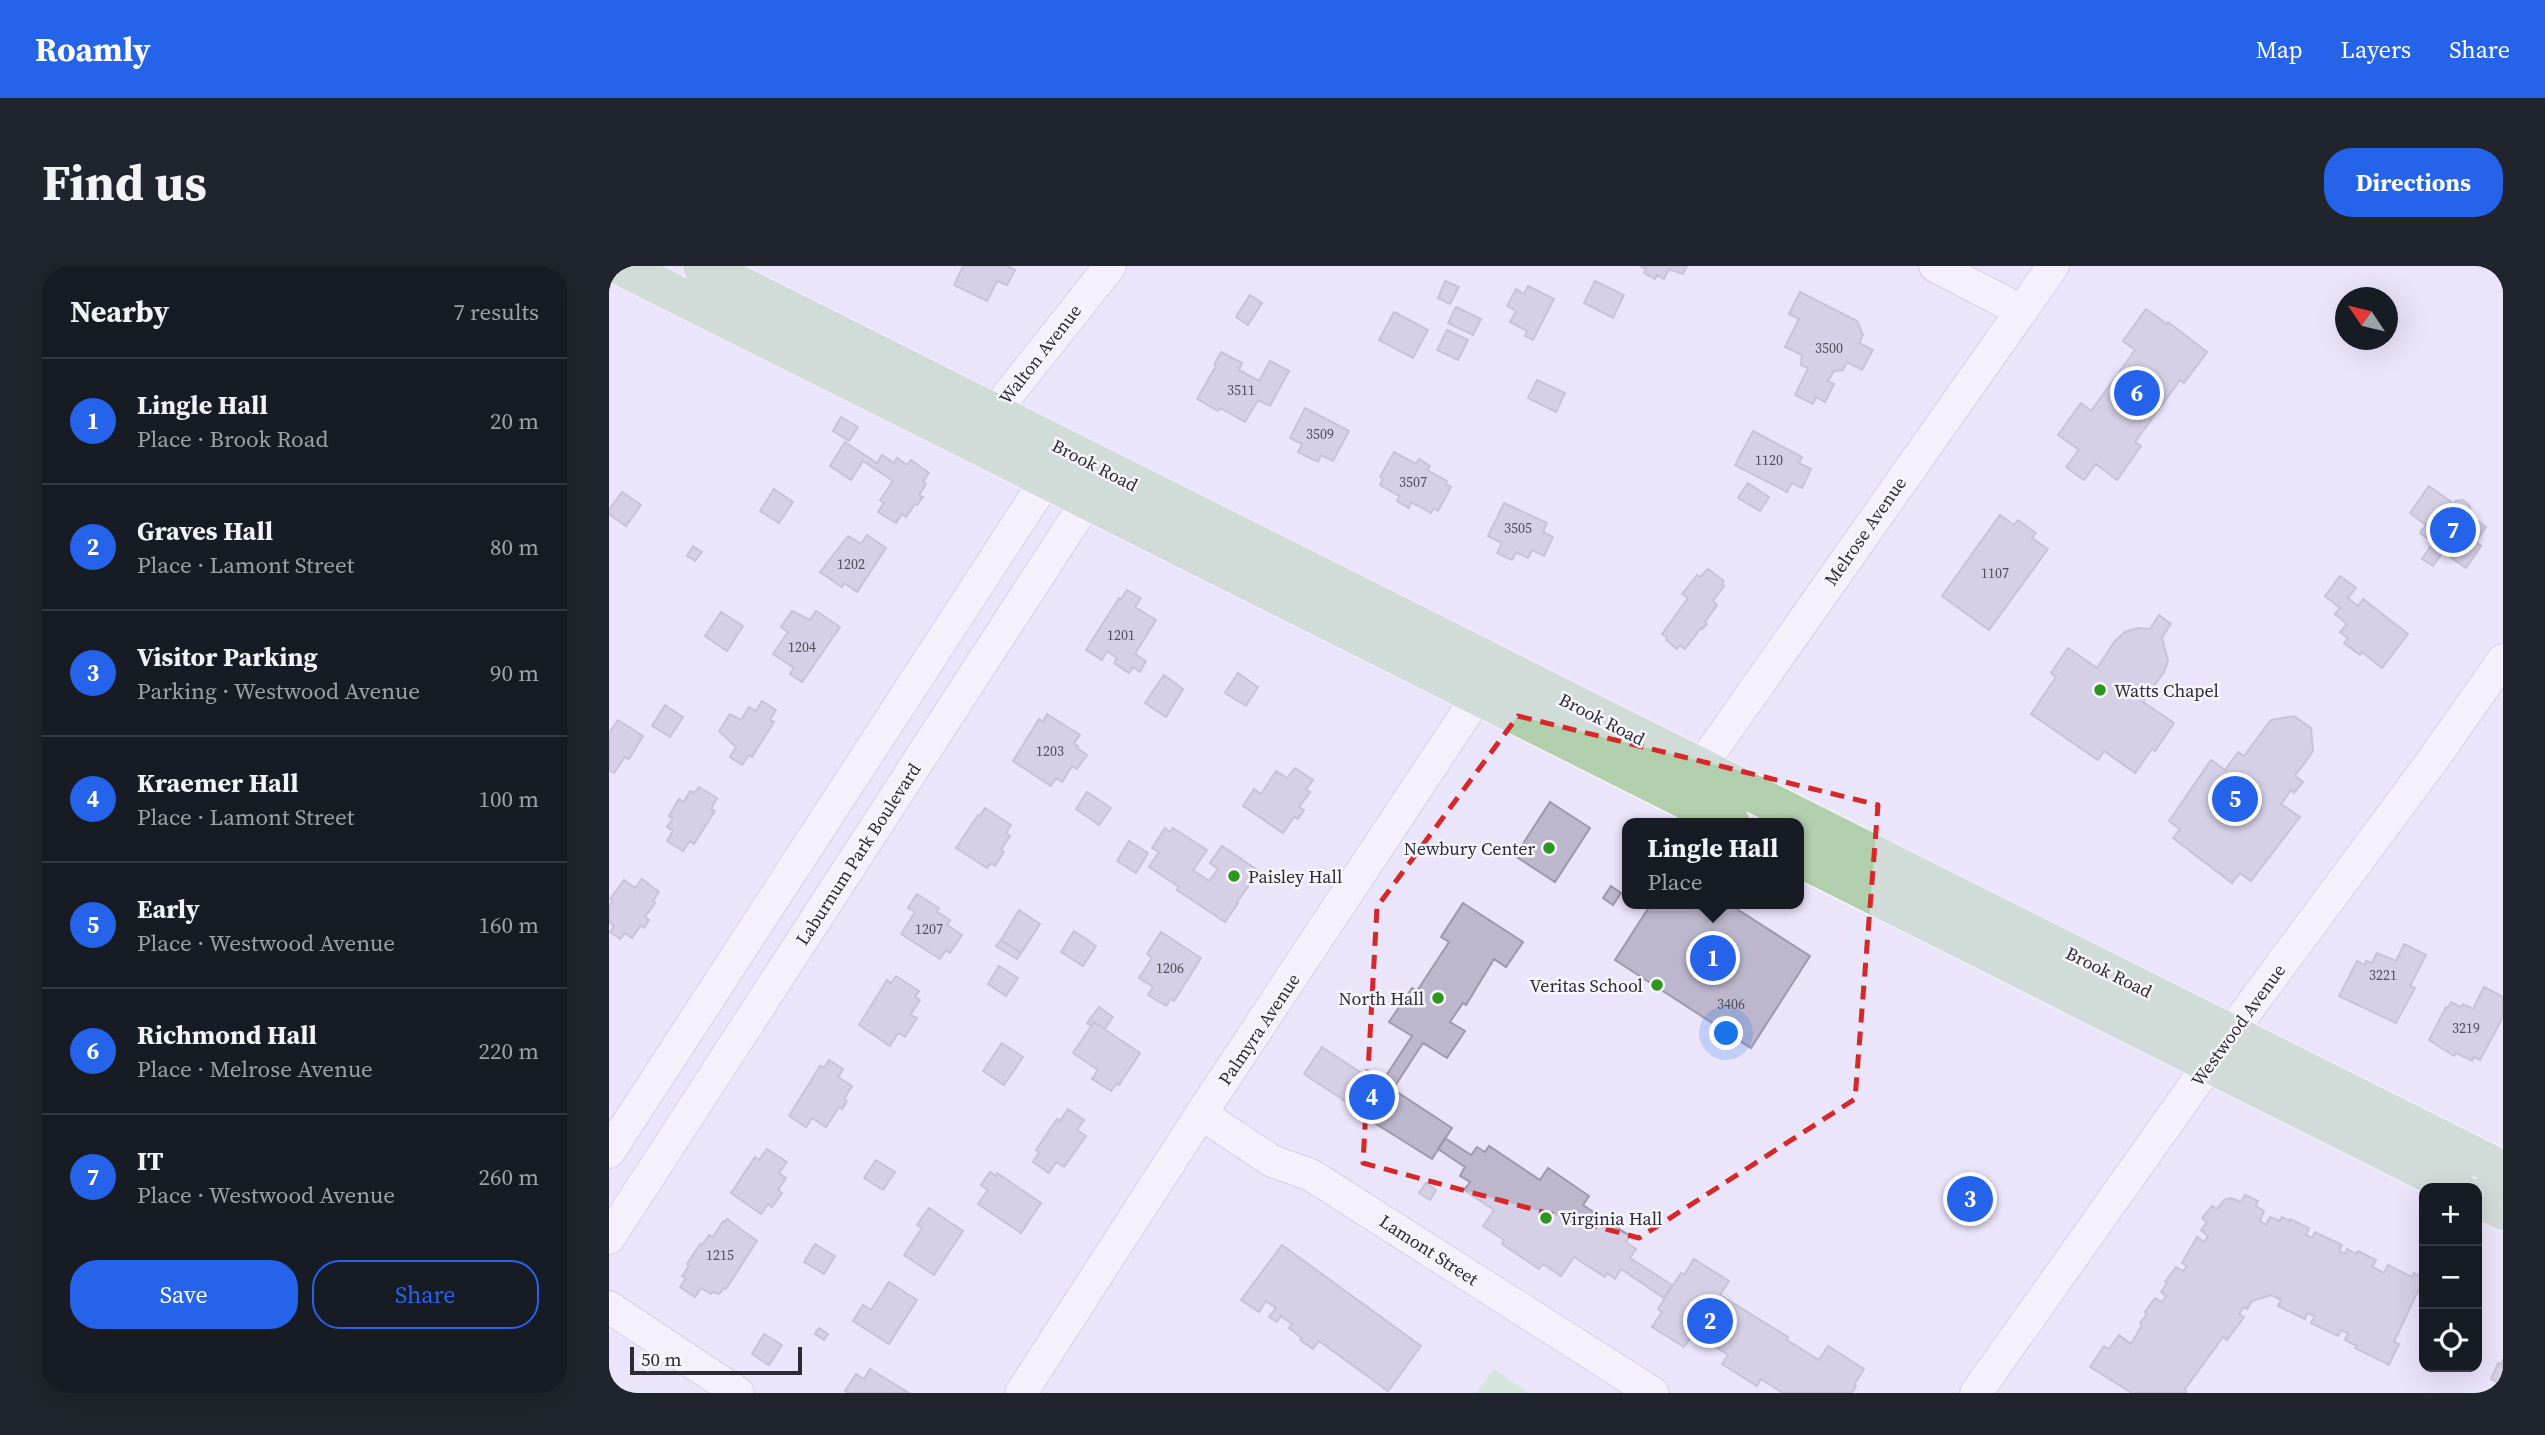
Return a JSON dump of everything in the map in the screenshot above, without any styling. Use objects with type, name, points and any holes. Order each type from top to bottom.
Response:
[{"type":"main road","name":"Brook Road","points":[[620,266],[970,443],[1056,465],[1689,783],[1765,818]]},
{"type":"main road","name":"Brook Road","points":[[702,266],[994,413],[1056,465]]},
{"type":"main road","name":"Brook Road","points":[[1689,783],[1726,818]]},
{"type":"main road","name":"Brook Road","points":[[1804,836],[2232,1033],[2503,1170]]},
{"type":"main road","name":"Brook Road","points":[[1804,861],[2447,1183]]},
{"type":"main road","points":[[2482,1201],[2503,1212]]},
{"type":"street","name":"Walton Avenue","points":[[970,443],[1111,266]]},
{"type":"street","points":[[1935,266],[2022,310]]},
{"type":"street","name":"Melrose Avenue","points":[[1689,783],[2053,266]]},
{"type":"street","points":[[609,1152],[1056,465]]},
{"type":"street","name":"Laburnum Park Boulevard","points":[[609,1238],[1094,484]]},
{"type":"street","name":"Westwood Avenue","points":[[1976,1393],[2232,1033],[2503,660]]},
{"type":"street","name":"Palmyra Avenue","points":[[1021,1393],[1201,1114],[1487,681]]},
{"type":"street","name":"Lamont Street","points":[[1201,1114],[1272,1161],[1311,1175],[1653,1393]]},
{"type":"street","points":[[609,1307],[738,1393]]},
{"type":"highlighted area","points":[[1518,716],[1878,805],[1855,1099],[1639,1238],[1363,1163],[1377,907]]},
{"type":"green space","points":[[1494,1369],[1528,1393],[1476,1393]]},
{"type":"building","points":[[963,266],[1007,266],[1015,270],[1007,285],[997,281],[987,301],[954,285]]},
{"type":"building","points":[[1640,266],[1687,266],[1683,274],[1669,269],[1664,279],[1657,275],[1655,279],[1644,273],[1646,269]]},
{"type":"building","points":[[1445,281],[1459,287],[1450,304],[1438,298]]},
{"type":"building","points":[[1595,281],[1624,295],[1613,318],[1584,303]]},
{"type":"building","points":[[1528,286],[1554,299],[1533,340],[1525,336],[1527,331],[1510,322],[1516,311],[1507,306],[1516,289],[1524,294]]},
{"type":"building","points":[[1800,292],[1857,321],[1863,335],[1859,343],[1873,350],[1862,370],[1847,362],[1843,370],[1834,371],[1828,381],[1834,384],[1825,402],[1816,397],[1813,404],[1795,395],[1808,368],[1801,365],[1802,355],[1785,347],[1799,319],[1789,314]]},
{"type":"building","points":[[1250,295],[1262,303],[1248,325],[1236,317]]},
{"type":"building","points":[[1456,307],[1481,319],[1473,335],[1448,323]]},
{"type":"building","points":[[2146,309],[2207,352],[2184,383],[2180,380],[2135,442],[2141,446],[2117,480],[2096,464],[2084,480],[2066,467],[2079,450],[2058,435],[2081,403],[2091,411],[2135,350],[2123,341]]},
{"type":"building","points":[[1394,312],[1428,330],[1413,358],[1379,340]]},
{"type":"building","points":[[1447,330],[1468,340],[1458,360],[1437,350]]},
{"type":"building","points":[[1221,352],[1242,363],[1239,370],[1259,381],[1270,361],[1289,371],[1270,406],[1258,400],[1245,422],[1197,399]]},
{"type":"building","points":[[1537,380],[1565,393],[1556,412],[1528,398]]},
{"type":"building","points":[[1305,408],[1349,431],[1333,461],[1321,455],[1318,462],[1298,452],[1302,444],[1290,438]]},
{"type":"building","points":[[841,417],[858,427],[849,441],[833,431]]},
{"type":"building","points":[[1753,431],[1802,457],[1799,463],[1811,469],[1802,488],[1792,483],[1787,492],[1735,465]]},
{"type":"building","points":[[845,442],[877,463],[882,455],[894,463],[897,458],[907,465],[911,460],[929,473],[919,495],[923,497],[906,517],[902,514],[896,523],[878,512],[884,503],[880,500],[893,481],[863,461],[851,480],[830,466]]},
{"type":"building","points":[[1394,452],[1416,464],[1419,459],[1430,466],[1427,470],[1447,481],[1445,484],[1451,487],[1438,511],[1434,508],[1431,513],[1411,502],[1409,508],[1397,501],[1399,496],[1380,485],[1383,479],[1380,477]]},
{"type":"building","points":[[1748,483],[1769,497],[1760,511],[1738,498]]},
{"type":"building","points":[[2429,486],[2454,504],[2463,500],[2470,506],[2470,516],[2486,527],[2476,542],[2481,546],[2466,568],[2443,552],[2433,566],[2422,559],[2433,543],[2420,533],[2426,525],[2410,513]]},
{"type":"building","points":[[774,489],[793,502],[779,523],[760,511]]},
{"type":"building","points":[[622,492],[641,505],[626,526],[609,514]]},
{"type":"building","points":[[1504,503],[1547,523],[1543,532],[1553,537],[1544,556],[1532,550],[1528,558],[1516,552],[1512,560],[1497,553],[1502,543],[1488,536]]},
{"type":"building","points":[[2000,515],[2014,525],[2018,520],[2036,533],[2032,538],[2048,549],[1989,630],[1942,596]]},
{"type":"building","points":[[867,535],[886,548],[857,592],[844,583],[842,587],[820,572],[848,536],[861,544]]},
{"type":"building","points":[[693,546],[702,552],[695,561],[687,556]]},
{"type":"building","points":[[1708,569],[1724,581],[1724,586],[1713,601],[1717,605],[1705,622],[1707,624],[1685,649],[1680,645],[1677,649],[1662,634],[1688,598],[1682,594],[1697,575],[1700,577]]},
{"type":"building","points":[[2340,576],[2356,588],[2348,598],[2358,606],[2363,599],[2408,634],[2382,668],[2362,652],[2360,655],[2344,643],[2348,638],[2340,632],[2347,624],[2335,614],[2340,608],[2325,596]]},
{"type":"building","points":[[1127,590],[1141,598],[1135,607],[1156,620],[1135,654],[1146,661],[1140,672],[1133,667],[1129,673],[1114,663],[1117,658],[1107,651],[1102,660],[1086,650]]},
{"type":"building","points":[[792,611],[810,620],[816,611],[840,627],[802,682],[790,674],[794,668],[773,654],[788,632],[781,627]]},
{"type":"building","points":[[721,612],[743,626],[727,651],[705,636]]},
{"type":"building","name":"Watts Chapel","points":[[2159,615],[2171,624],[2162,637],[2168,661],[2164,672],[2143,702],[2174,723],[2155,751],[2152,749],[2135,773],[2104,751],[2098,760],[2031,714],[2056,677],[2051,673],[2068,648],[2097,668],[2115,641],[2125,632],[2138,628],[2150,629]]},
{"type":"building","points":[[1238,673],[1258,687],[1246,706],[1225,693]]},
{"type":"building","points":[[1164,675],[1183,689],[1166,717],[1145,703]]},
{"type":"building","points":[[762,701],[776,710],[770,720],[774,722],[752,757],[749,755],[742,765],[730,757],[736,747],[719,731],[730,714],[741,720],[749,707],[756,711]]},
{"type":"building","points":[[665,705],[683,717],[670,737],[652,726]]},
{"type":"building","points":[[1047,714],[1080,735],[1074,743],[1087,755],[1077,769],[1072,766],[1062,782],[1056,778],[1051,786],[1013,761],[1039,719],[1043,722]]},
{"type":"building","points":[[2294,716],[2311,728],[2313,751],[2295,776],[2303,782],[2294,793],[2291,790],[2281,804],[2300,817],[2251,881],[2240,873],[2232,883],[2173,838],[2180,829],[2169,821],[2211,760],[2225,770],[2238,752],[2244,756],[2271,720]]},
{"type":"building","points":[[618,720],[643,736],[629,759],[625,757],[614,773],[609,770],[609,733]]},
{"type":"building","points":[[1295,768],[1313,780],[1306,790],[1310,792],[1299,807],[1304,810],[1298,819],[1294,817],[1283,833],[1243,806],[1254,789],[1261,794],[1276,771],[1287,778]]},
{"type":"building","points":[[699,787],[717,798],[711,809],[715,811],[694,844],[690,841],[683,851],[667,841],[673,831],[667,827],[673,818],[669,816],[679,799],[684,802],[690,791],[694,793]]},
{"type":"building","points":[[1087,792],[1111,808],[1099,825],[1076,809]]},
{"type":"building","name":"Newbury Center","points":[[1550,802],[1590,828],[1555,882],[1515,856]]},
{"type":"building","points":[[985,808],[1011,825],[1006,833],[1010,836],[1001,850],[1004,852],[995,866],[991,863],[987,868],[956,848]]},
{"type":"building","name":"Paisley Hall","points":[[1165,828],[1170,832],[1173,828],[1207,850],[1193,870],[1209,881],[1218,869],[1210,863],[1222,846],[1259,871],[1225,922],[1177,890],[1179,887],[1149,867],[1159,852],[1152,848]]},
{"type":"building","points":[[1129,841],[1148,853],[1136,873],[1117,861]]},
{"type":"building","points":[[642,879],[659,892],[645,917],[649,920],[644,928],[641,925],[632,938],[625,933],[620,939],[610,932],[614,926],[609,922],[609,906],[613,901],[610,899],[624,880],[635,888]]},
{"type":"building","points":[[1611,886],[1621,893],[1613,905],[1603,898]]},
{"type":"building","points":[[917,894],[939,908],[937,912],[950,920],[947,925],[962,935],[950,953],[946,950],[940,959],[901,934],[915,912],[908,908]]},
{"type":"building","name":"North Hall","points":[[1463,903],[1523,942],[1506,967],[1494,959],[1466,1005],[1463,1003],[1450,1022],[1465,1031],[1447,1058],[1423,1043],[1393,1089],[1382,1082],[1412,1036],[1389,1022],[1412,988],[1417,991],[1449,942],[1441,937]]},
{"type":"building","points":[[1648,909],[1737,909],[1810,956],[1751,1048],[1615,960]]},
{"type":"building","points":[[1019,910],[1040,924],[1021,953],[1001,940]]},
{"type":"building","points":[[1074,931],[1096,946],[1083,966],[1061,952]]},
{"type":"building","points":[[1161,932],[1201,958],[1174,1001],[1171,999],[1166,1006],[1148,995],[1153,987],[1139,978],[1152,958],[1147,954]]},
{"type":"building","points":[[1001,940],[1021,953],[1017,959],[996,946]]},
{"type":"building","points":[[2404,944],[2426,955],[2410,986],[2415,988],[2396,1023],[2339,996],[2357,961],[2365,965],[2366,961],[2372,963],[2377,953],[2396,961]]},
{"type":"building","points":[[999,966],[1018,978],[1006,996],[988,984]]},
{"type":"building","points":[[896,976],[919,991],[915,997],[920,1000],[910,1015],[917,1018],[905,1037],[898,1033],[890,1046],[859,1025],[887,980],[891,983]]},
{"type":"building","points":[[2484,987],[2503,997],[2503,1017],[2480,1060],[2474,1057],[2472,1061],[2456,1053],[2454,1056],[2429,1040],[2451,1002],[2473,1009]]},
{"type":"building","points":[[1099,1007],[1113,1017],[1105,1029],[1094,1022],[1091,1026],[1087,1023]]},
{"type":"building","points":[[1094,1022],[1140,1053],[1119,1085],[1117,1083],[1111,1091],[1092,1079],[1098,1070],[1073,1053]]},
{"type":"building","points":[[1002,1043],[1023,1057],[1004,1085],[983,1071]]},
{"type":"building","points":[[1322,1047],[1369,1078],[1371,1075],[1452,1128],[1432,1159],[1304,1074]]},
{"type":"building","points":[[829,1060],[843,1069],[838,1077],[852,1086],[844,1099],[847,1101],[842,1109],[839,1107],[826,1127],[812,1118],[806,1127],[789,1116],[820,1066],[824,1068]]},
{"type":"building","points":[[1068,1109],[1084,1120],[1077,1130],[1086,1136],[1064,1167],[1056,1162],[1049,1173],[1033,1162],[1039,1153],[1036,1150],[1057,1119],[1060,1121]]},
{"type":"building","name":"Virginia Hall","points":[[1445,1138],[1471,1155],[1477,1147],[1485,1152],[1489,1146],[1540,1180],[1548,1168],[1589,1196],[1583,1205],[1630,1236],[1626,1242],[1636,1249],[1630,1258],[1672,1285],[1664,1298],[1621,1269],[1615,1279],[1607,1273],[1605,1277],[1574,1257],[1561,1276],[1543,1264],[1539,1269],[1502,1244],[1504,1240],[1483,1226],[1494,1210],[1464,1190],[1470,1182],[1460,1176],[1465,1167],[1438,1149]]},
{"type":"building","points":[[767,1149],[787,1162],[779,1173],[786,1178],[778,1190],[782,1193],[772,1207],[768,1204],[761,1214],[731,1193],[755,1157],[759,1160]]},
{"type":"building","points":[[876,1160],[895,1172],[883,1190],[864,1178]]},
{"type":"building","points":[[990,1172],[996,1176],[997,1173],[1041,1203],[1021,1233],[978,1204],[988,1190],[981,1185]]},
{"type":"building","points":[[1426,1183],[1436,1190],[1430,1200],[1419,1193]]},
{"type":"building","points":[[2245,1195],[2258,1201],[2256,1206],[2264,1211],[2260,1221],[2266,1225],[2270,1217],[2280,1221],[2282,1217],[2289,1221],[2290,1219],[2309,1228],[2306,1235],[2312,1238],[2315,1232],[2342,1245],[2339,1251],[2345,1254],[2347,1249],[2356,1254],[2358,1251],[2376,1260],[2372,1267],[2384,1273],[2388,1265],[2412,1277],[2414,1273],[2419,1276],[2419,1289],[2394,1342],[2399,1344],[2389,1365],[2355,1348],[2357,1346],[2345,1340],[2348,1333],[2341,1330],[2338,1336],[2311,1323],[2315,1316],[2307,1313],[2305,1319],[2278,1306],[2281,1300],[2271,1295],[2252,1301],[2247,1309],[2244,1307],[2239,1314],[2244,1317],[2227,1340],[2223,1337],[2185,1389],[2186,1393],[2132,1393],[2090,1367],[2104,1346],[2109,1349],[2119,1335],[2131,1344],[2147,1314],[2145,1312],[2155,1298],[2162,1302],[2166,1296],[2161,1292],[2167,1283],[2165,1282],[2176,1267],[2183,1271],[2187,1266],[2182,1263],[2197,1237],[2204,1242],[2208,1236],[2201,1230],[2207,1222],[2202,1218],[2212,1206],[2217,1209],[2224,1200],[2231,1198],[2241,1202]]},
{"type":"building","points":[[929,1208],[963,1231],[934,1275],[904,1255],[922,1228],[917,1225]]},
{"type":"building","points":[[727,1219],[757,1241],[726,1289],[719,1294],[711,1294],[701,1288],[695,1297],[680,1287],[686,1278],[682,1276],[700,1244],[702,1245],[709,1235],[713,1237]]},
{"type":"building","points":[[815,1244],[835,1256],[824,1274],[804,1262]]},
{"type":"building","points":[[1282,1245],[1421,1346],[1388,1391],[1319,1341],[1313,1349],[1300,1340],[1302,1338],[1289,1328],[1292,1324],[1281,1316],[1277,1322],[1269,1317],[1276,1308],[1266,1301],[1259,1312],[1241,1300]]},
{"type":"building","points":[[1694,1259],[1729,1281],[1720,1295],[1788,1337],[1787,1340],[1819,1360],[1828,1346],[1864,1369],[1852,1393],[1783,1393],[1761,1379],[1757,1386],[1722,1364],[1728,1355],[1694,1333],[1684,1347],[1652,1327],[1662,1312],[1658,1309],[1681,1273],[1684,1275]]},
{"type":"building","points":[[889,1282],[917,1300],[889,1344],[853,1321],[863,1305],[871,1310]]},
{"type":"building","points":[[819,1328],[828,1334],[824,1340],[815,1334]]},
{"type":"building","points":[[764,1334],[782,1345],[769,1365],[752,1354]]},
{"type":"building","points":[[2503,1359],[2503,1393],[2494,1393],[2499,1383],[2491,1379],[2498,1363],[2501,1364]]},
{"type":"building","points":[[870,1369],[909,1393],[845,1391],[856,1374],[864,1379]]},
{"type":"place","name":"Richmond Hall","points":[[2137,393]]},
{"type":"place","name":"IT","points":[[2453,530]]},
{"type":"place","name":"Watts Chapel","points":[[2100,690]]},
{"type":"place","name":"Early","points":[[2235,799]]},
{"type":"place","name":"Newbury Center","points":[[1549,848]]},
{"type":"place","name":"Paisley Hall","points":[[1234,876]]},
{"type":"place","name":"Lingle Hall","points":[[1713,958]]},
{"type":"place","name":"Veritas School","points":[[1657,985]]},
{"type":"place","name":"North Hall","points":[[1438,998]]},
{"type":"place","name":"Kraemer Hall","points":[[1372,1097]]},
{"type":"place","name":"Visitor Parking","points":[[1970,1199]]},
{"type":"place","name":"Virginia Hall","points":[[1546,1218]]},
{"type":"place","name":"Graves Hall","points":[[1710,1321]]}]
